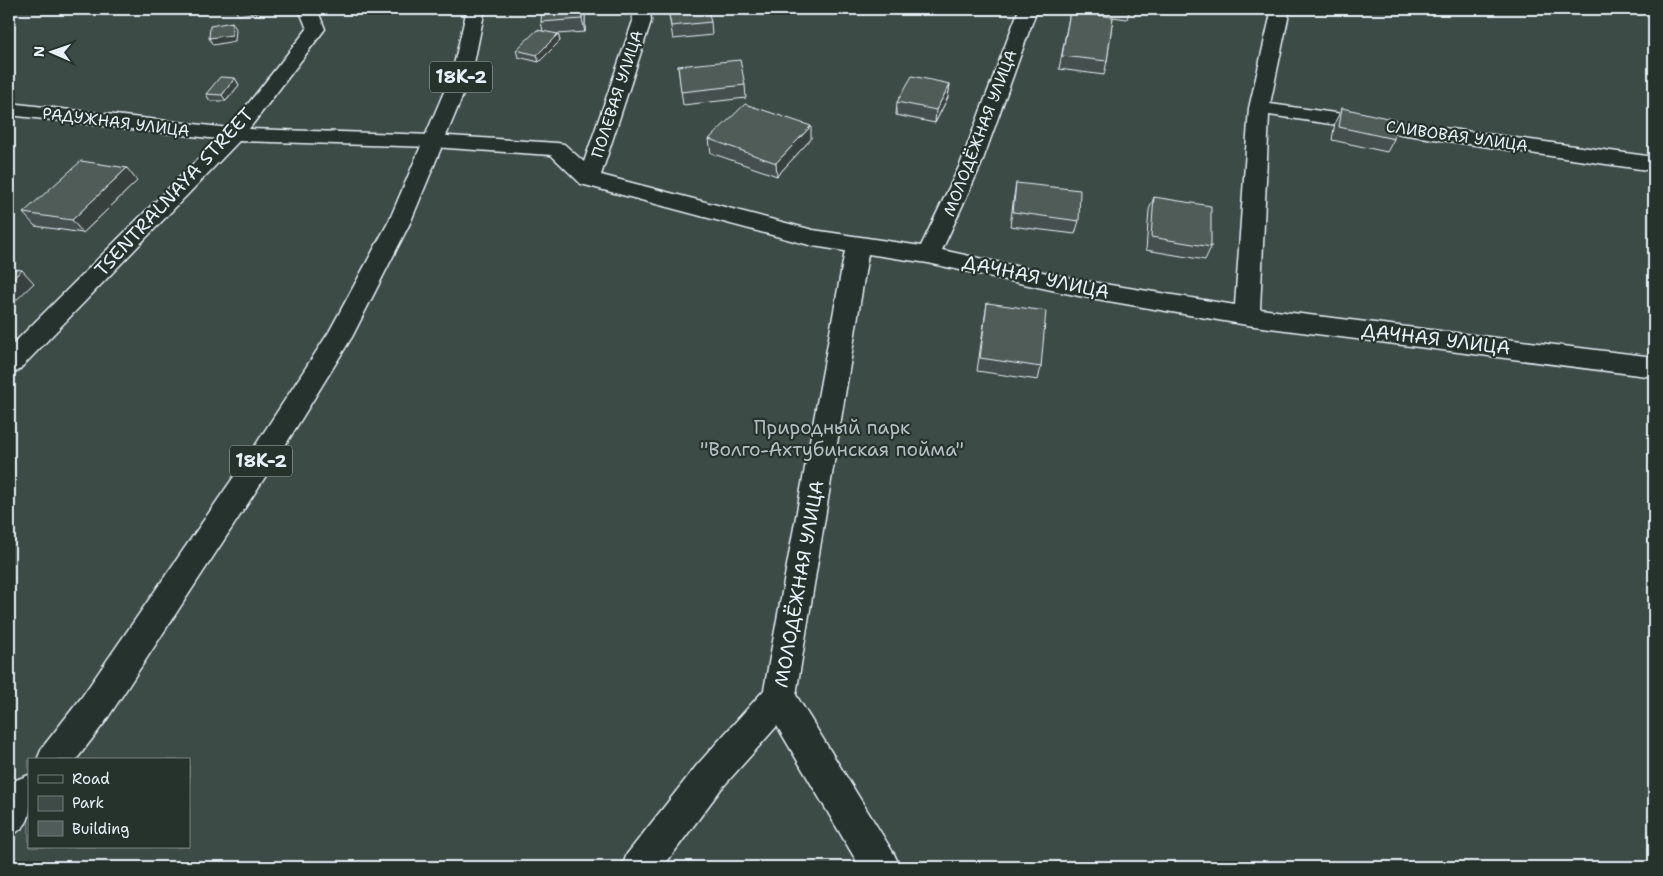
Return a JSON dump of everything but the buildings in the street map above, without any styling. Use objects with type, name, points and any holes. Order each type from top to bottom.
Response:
[{"type":"street","name":"TSENTRALNAYA STREET","points":[[9,364],[234,135],[316,28],[308,9]]},
{"type":"street","name":"18К-2","points":[[56,758],[93,710],[247,482],[339,337],[400,221],[462,73],[476,9]]},
{"type":"street","name":"ПОЛЕВАЯ УЛИЦА","points":[[589,178],[642,21],[641,9]]},
{"type":"street","name":"МОЛОДЁЖНАЯ УЛИЦА","points":[[928,255],[946,222],[965,178],[1028,9]]},
{"type":"street","points":[[1248,316],[1259,108],[1281,9]]},
{"type":"street","name":"СЛИВОВАЯ УЛИЦА","points":[[1259,108],[1654,164]]},
{"type":"street","name":"РАДУЖНАЯ УЛИЦА","points":[[9,109],[234,135],[433,141]]},
{"type":"street","name":"ДАЧНАЯ УЛИЦА","points":[[433,141],[557,149],[589,178],[813,238],[928,255],[1080,288],[1248,316],[1654,367]]},
{"type":"street","name":"МОЛОДЁЖНАЯ УЛИЦА","points":[[858,245],[778,698],[881,867]]},
{"type":"street","points":[[640,867],[709,777],[778,698]]},
{"type":"street","points":[[9,818],[28,794]]},
{"type":"green space","name":"Природный парк \"Волго-Ахтубинская пойма\"","points":[[9,9],[1654,9],[1654,867],[9,867]]}]
